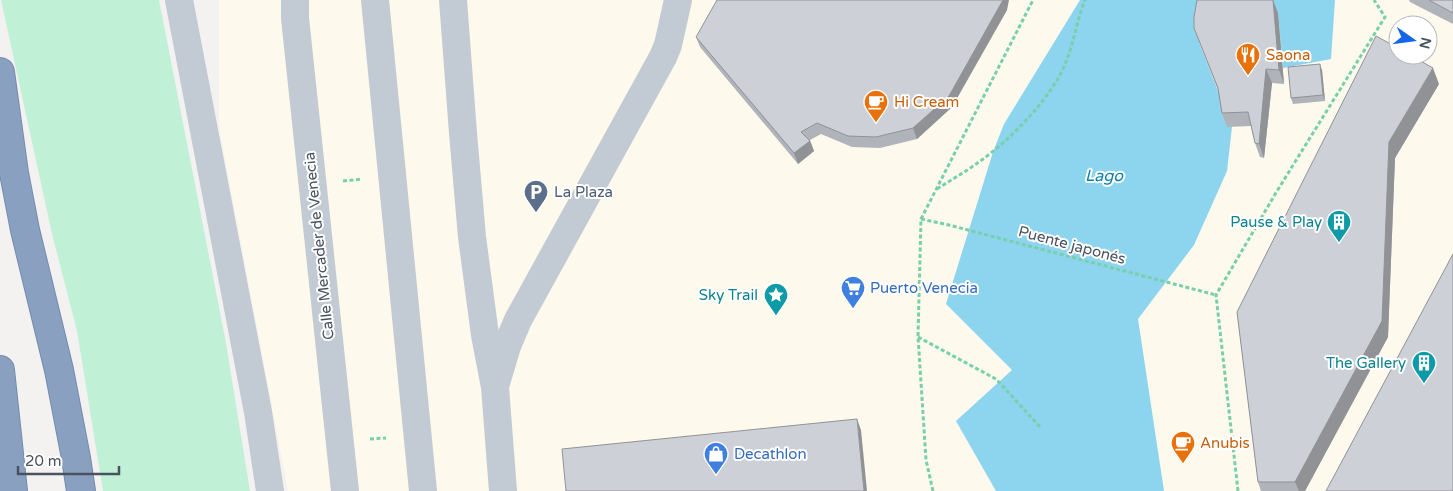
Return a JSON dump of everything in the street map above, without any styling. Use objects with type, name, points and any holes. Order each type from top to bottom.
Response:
[{"type":"highway","points":[[0,72],[14,173],[25,230],[59,370],[81,491]]},
{"type":"highway","points":[[0,370],[13,491]]},
{"type":"street","points":[[179,0],[258,412],[270,491]]},
{"type":"street","name":"Calle Mercader de Venecia","points":[[296,0],[295,18],[345,491]]},
{"type":"street","points":[[375,0],[423,491]]},
{"type":"street","points":[[453,0],[472,237],[484,335],[495,387],[503,491]]},
{"type":"street","points":[[495,387],[507,346],[518,320],[668,45],[678,0]]},
{"type":"path","points":[[933,491],[926,460],[918,336],[921,219],[1033,0]]},
{"type":"path","points":[[936,190],[993,152],[1048,96],[1058,81],[1066,62],[1085,0]]},
{"type":"path","points":[[1238,491],[1216,295],[1277,191],[1385,17],[1374,0]]},
{"type":"path","points":[[313,184],[392,176]]},
{"type":"path","name":"Puente japonés","points":[[921,219],[1216,295]]},
{"type":"path","points":[[918,336],[996,379],[1041,428]]},
{"type":"path","points":[[340,441],[418,436]]},
{"type":"shaded area","name":"Puerto Venecia","points":[[219,0],[1453,0],[1453,491],[288,491],[219,127]]},
{"type":"green space","points":[[1,0],[159,0],[226,343],[250,491],[103,491],[77,331],[52,234]]},
{"type":"water","name":"Lago","points":[[1080,0],[1205,0],[1199,31],[1199,42],[1232,127],[1227,171],[1194,245],[1138,319],[1164,491],[996,491],[956,421],[1012,370],[946,304],[993,152],[1004,124]]},
{"type":"water","points":[[1272,0],[1335,0],[1331,59],[1283,68],[1278,13]]},
{"type":"building","points":[[717,0],[1003,0],[949,96],[913,128],[876,137],[848,136],[817,123],[801,132],[810,141],[794,153],[696,37]]},
{"type":"building","name":"Saona","points":[[1197,0],[1273,0],[1279,70],[1266,69],[1259,144],[1255,143],[1248,112],[1222,113],[1218,88],[1194,28]]},
{"type":"building","points":[[1429,0],[1453,0],[1453,13]]},
{"type":"building","name":"Pause & Play","points":[[1376,36],[1388,43],[1388,65],[1428,65],[1433,68],[1389,142],[1382,321],[1295,482],[1258,482],[1237,312]]},
{"type":"building","points":[[1320,64],[1323,95],[1291,98],[1288,67]]},
{"type":"building","name":"The Gallery","points":[[1453,254],[1453,491],[1326,491]]},
{"type":"building","name":"Decathlon","points":[[857,419],[864,491],[566,491],[562,449]]},
{"type":"place","name":"Saona","points":[[1248,76]]},
{"type":"place","name":"Hi Cream","points":[[876,123]]},
{"type":"place","name":"La Plaza","points":[[536,213]]},
{"type":"place","name":"Pause & Play","points":[[1339,243]]},
{"type":"place","name":"Puerto Venecia","points":[[853,309]]},
{"type":"place","name":"Sky Trail","points":[[776,316]]},
{"type":"place","name":"The Gallery","points":[[1424,384]]},
{"type":"place","name":"Anubis","points":[[1183,464]]},
{"type":"place","name":"Decathlon","points":[[716,475]]}]
